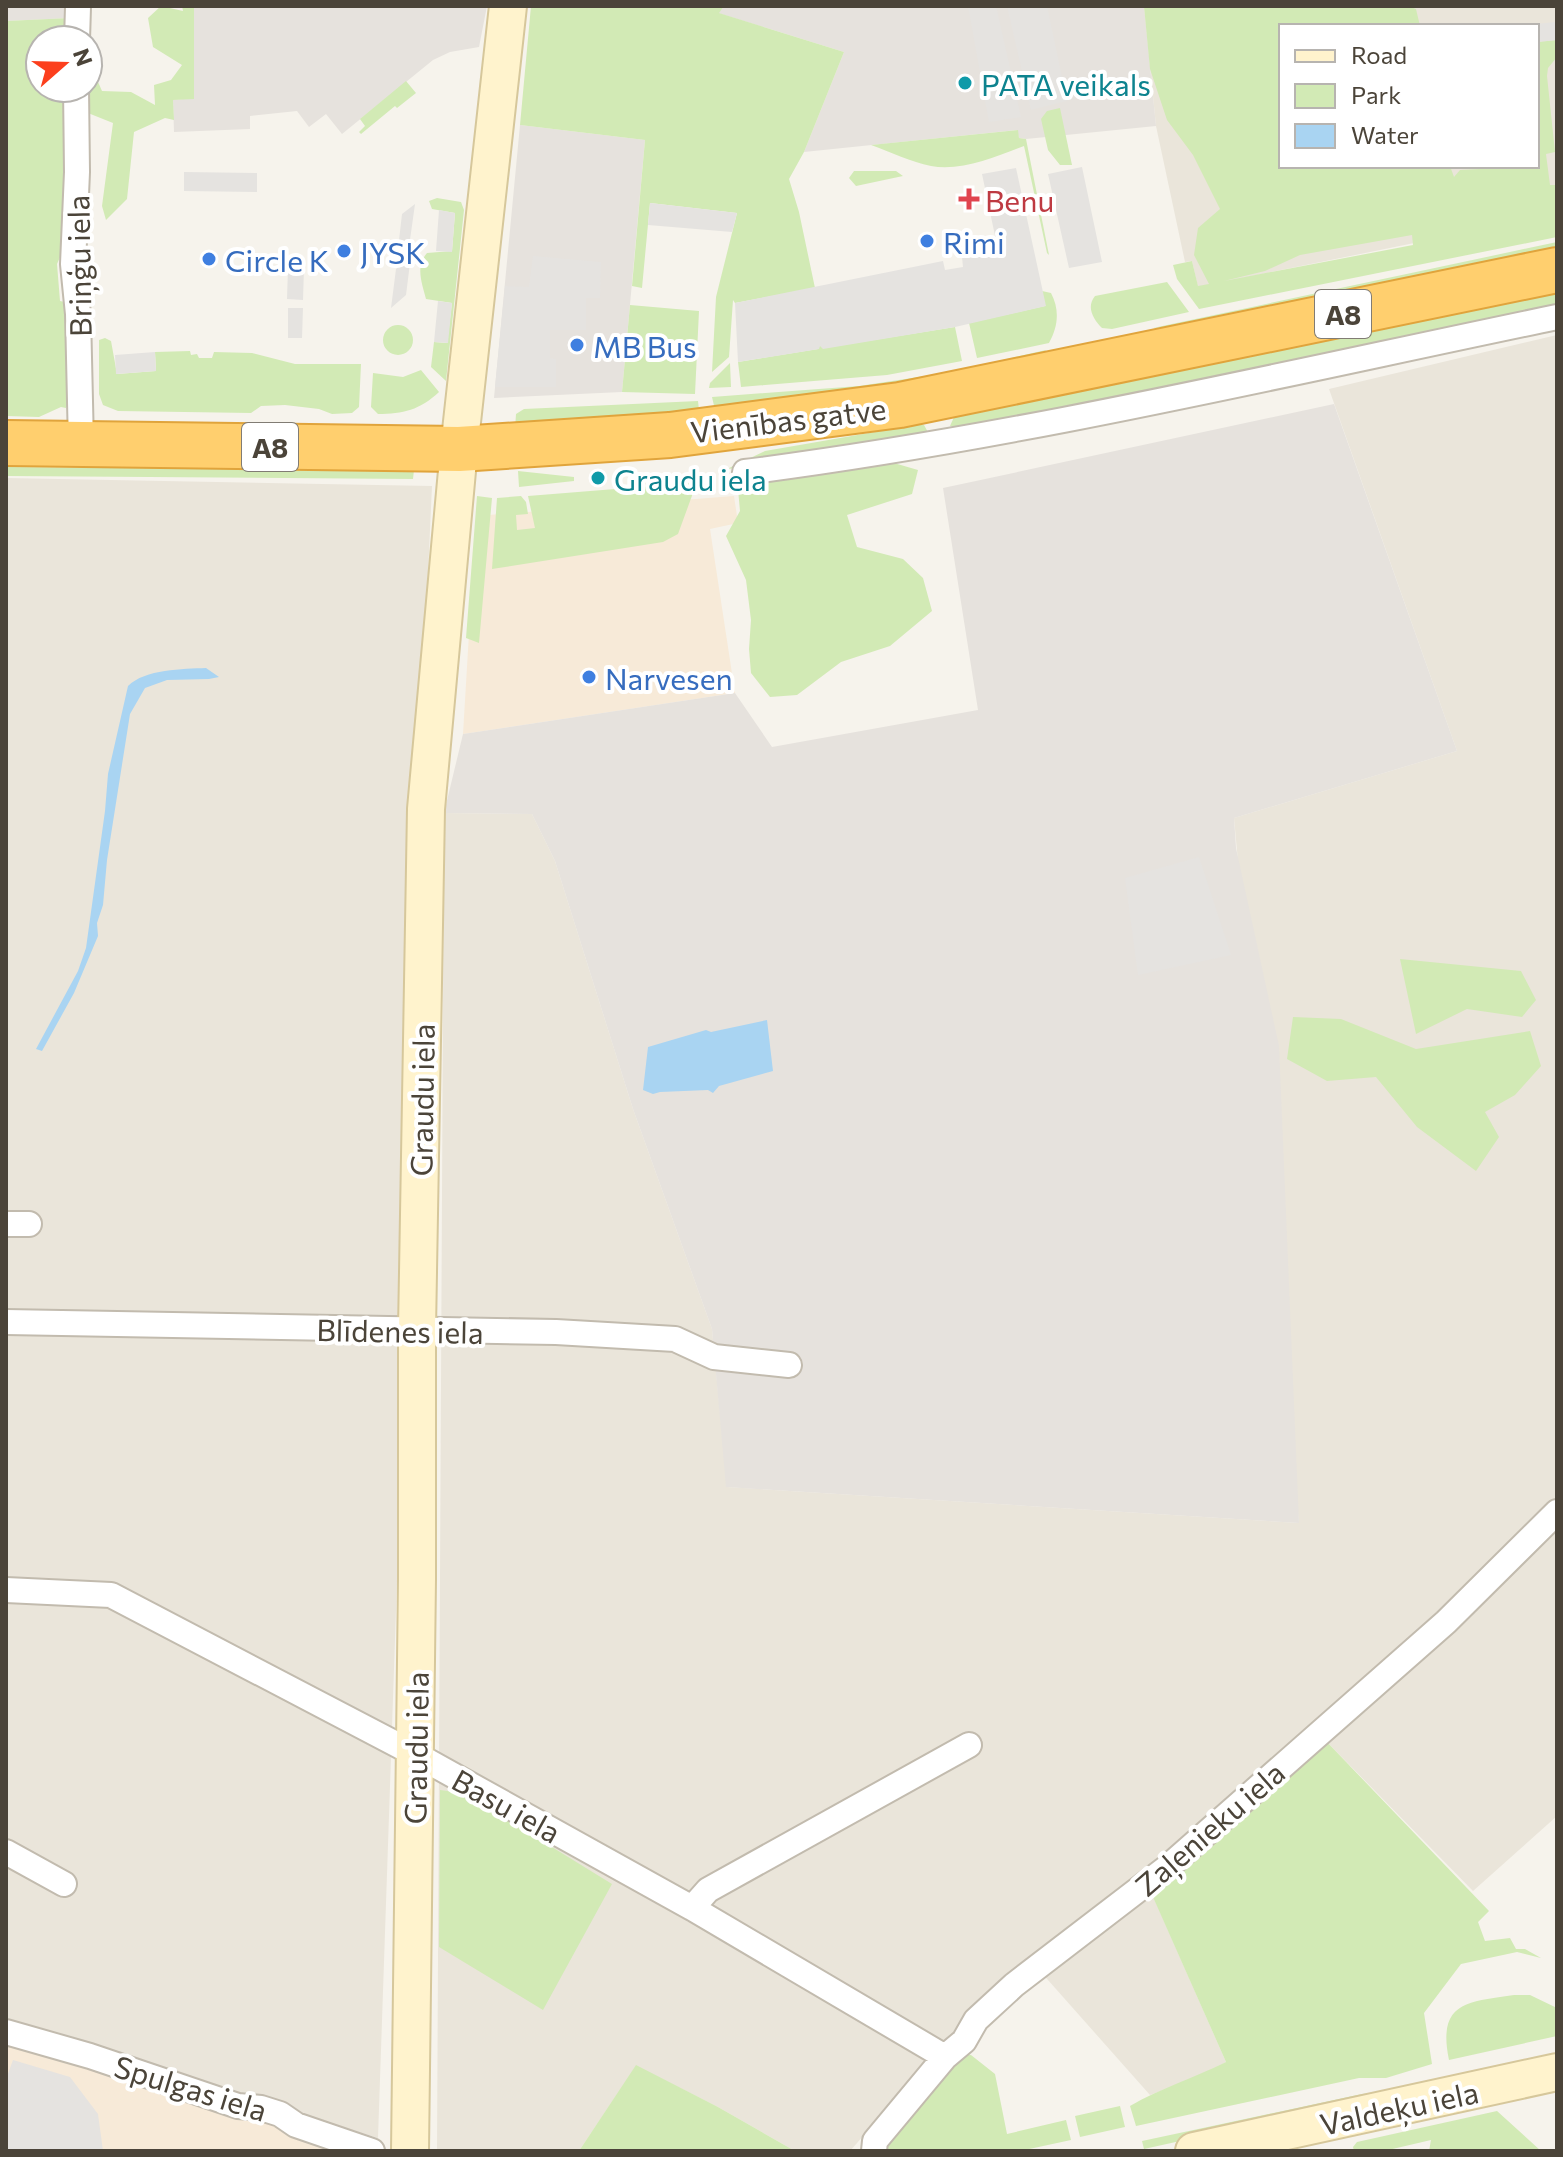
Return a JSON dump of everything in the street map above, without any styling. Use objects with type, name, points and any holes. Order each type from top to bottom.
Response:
[{"type":"highway","name":"Vienības gatve","points":[[6,443],[459,449],[670,435],[935,398],[1557,270]]},
{"type":"main road","name":"Graudu iela","points":[[410,2151],[417,1330],[426,809],[459,449],[508,6]]},
{"type":"main road","name":"Valdeķu iela","points":[[1194,2151],[1557,2072]]},
{"type":"street","name":"Briņģu iela","points":[[76,104],[73,264],[78,314],[81,445]]},
{"type":"street","points":[[745,472],[944,443],[1329,367],[1557,317]]},
{"type":"street","points":[[935,398],[944,443]]},
{"type":"street","name":"Blīdenes iela","points":[[6,1322],[556,1332],[675,1339],[714,1357],[789,1365]]},
{"type":"street","name":"Zaļenieku iela","points":[[874,2151],[875,2141],[945,2057],[964,2041],[976,2020],[1014,1985],[1169,1866],[1411,1653],[1557,1512]]},
{"type":"street","name":"Basu iela","points":[[6,1590],[111,1595],[415,1754],[692,1908],[945,2057]]},
{"type":"street","points":[[692,1908],[708,1890],[969,1745]]},
{"type":"street","points":[[6,1852],[64,1884]]},
{"type":"street","name":"Spulgas iela","points":[[6,2032],[90,2056],[238,2106],[280,2114],[296,2125],[372,2151]]},
{"type":"shaded area","points":[[6,6],[86,6],[70,18],[6,21]]},
{"type":"shaded area","points":[[194,6],[487,6],[479,47],[450,52],[433,60],[342,134],[326,114],[309,127],[297,111],[250,116],[250,129],[174,132],[173,100],[194,98]]},
{"type":"shaded area","points":[[724,6],[1144,6],[1156,126],[1026,139],[1019,138],[1017,130],[804,152],[844,52],[718,13]]},
{"type":"shaded area","points":[[968,6],[996,6],[1021,117],[989,122]]},
{"type":"shaded area","points":[[1007,6],[1047,6],[1067,101],[1031,110]]},
{"type":"shaded area","points":[[1144,6],[1557,6],[1557,214],[1198,287],[1192,261],[1185,262],[1156,126]]},
{"type":"shaded area","points":[[1556,22],[1557,40],[1539,42],[1539,24],[1534,24]]},
{"type":"shaded area","points":[[520,125],[645,140],[622,392],[494,398]]},
{"type":"shaded area","points":[[1082,167],[1102,262],[1069,268],[1048,174]]},
{"type":"shaded area","points":[[1016,168],[1046,306],[955,327],[823,349],[820,346],[819,349],[738,362],[735,303],[943,261],[945,270],[963,267],[962,257],[998,250],[982,174]]},
{"type":"shaded area","points":[[184,172],[257,173],[257,192],[184,191]]},
{"type":"shaded area","points":[[650,203],[737,213],[732,232],[648,225]]},
{"type":"shaded area","points":[[415,204],[409,247],[397,258],[402,214]]},
{"type":"shaded area","points":[[439,210],[455,213],[452,252],[436,251]]},
{"type":"shaded area","points":[[411,255],[406,295],[391,308],[396,269]]},
{"type":"shaded area","points":[[533,256],[601,262],[600,298],[586,298],[586,330],[550,330],[550,358],[556,359],[556,387],[495,387],[505,286],[529,287]]},
{"type":"shaded area","points":[[288,268],[304,268],[303,300],[287,299]]},
{"type":"shaded area","points":[[438,301],[452,303],[448,343],[434,342]]},
{"type":"shaded area","points":[[288,308],[303,308],[302,338],[288,338]]},
{"type":"shaded area","points":[[1557,335],[1557,1816],[1473,1891],[1326,1741],[1153,1896],[1226,2062],[1193,2079],[1150,2095],[1032,1962],[950,2037],[850,2151],[795,2151],[718,2107],[636,2066],[579,2151],[437,2151],[444,813],[532,814],[555,861],[633,1109],[712,1329],[727,1487],[1299,1523],[1234,818],[1457,751],[1329,389]]},
{"type":"shaded area","points":[[155,352],[156,371],[116,374],[115,355]]},
{"type":"shaded area","points":[[1334,404],[1457,751],[1234,818],[1236,848],[1279,1046],[1299,1523],[726,1487],[712,1329],[633,1109],[555,861],[532,814],[444,813],[463,734],[735,693],[772,747],[978,710],[943,488]]},
{"type":"shaded area","points":[[6,478],[432,486],[422,705],[406,1317],[378,2138],[6,2022]]},
{"type":"shaded area","points":[[734,496],[738,523],[710,529],[735,693],[463,734],[476,516]]},
{"type":"shaded area","points":[[1199,857],[1231,955],[1138,975],[1125,878]]},
{"type":"shaded area","points":[[6,2038],[358,2151],[6,2151]]},
{"type":"shaded area","points":[[13,2060],[70,2077],[98,2114],[103,2151],[6,2151],[6,2079]]},
{"type":"green space","points":[[161,6],[183,11],[182,6],[194,6],[194,99],[173,100],[174,120],[165,118],[134,132],[127,199],[106,220],[102,206],[113,123],[73,107],[68,239],[57,264],[60,301],[74,304],[73,395],[66,408],[61,407],[39,417],[6,416],[6,21],[70,18],[73,24],[24,24],[24,104],[104,104],[104,91],[131,92],[155,105],[154,85],[171,80],[182,65],[153,47],[148,18]]},
{"type":"green space","points":[[531,6],[724,6],[719,13],[844,52],[804,152],[789,179],[815,288],[735,303],[733,300],[729,357],[712,372],[716,297],[737,213],[650,203],[642,288],[632,286],[645,140],[520,125]]},
{"type":"green space","points":[[1144,6],[1408,6],[1416,9],[1420,24],[1279,24],[1279,168],[1451,168],[1454,177],[1460,170],[1539,168],[1539,42],[1557,40],[1557,57],[1548,68],[1547,76],[1555,152],[1546,154],[1550,185],[1557,185],[1557,237],[1199,309],[1177,279],[1173,265],[1192,261],[1198,286],[1209,284],[1194,255],[1198,228],[1220,209],[1193,155],[1167,120],[1150,69]],"holes":[[[1412,235],[1413,245],[1224,281],[1265,271],[1300,255]]]},
{"type":"green space","points":[[406,81],[416,93],[361,134],[359,132],[365,126],[360,119]]},
{"type":"green space","points":[[1060,108],[1072,165],[1060,165],[1048,150],[1041,119],[1047,111]]},
{"type":"green space","points":[[1018,130],[1019,138],[1026,139],[1049,255],[1024,146],[979,162],[943,167],[916,162],[871,145]]},
{"type":"green space","points":[[854,171],[896,171],[903,176],[856,186],[849,178]]},
{"type":"green space","points":[[437,198],[461,202],[464,210],[446,381],[431,367],[434,342],[447,343],[452,303],[426,299],[420,275],[427,253],[452,251],[455,213],[432,209],[429,201]]},
{"type":"green space","points":[[1557,242],[1557,248],[1177,326],[1153,328]]},
{"type":"green space","points":[[1167,282],[1189,312],[1112,329],[1102,328],[1093,317],[1091,304],[1095,296]]},
{"type":"green space","points":[[1042,291],[1051,293],[1057,312],[1049,343],[977,358],[969,323],[1045,306]]},
{"type":"green space","points":[[1557,293],[1557,309],[1368,351],[966,427],[950,426],[954,417]]},
{"type":"green space","points":[[630,305],[699,311],[695,394],[622,392]]},
{"type":"green space","points":[[398,325],[409,329],[413,340],[409,351],[398,355],[387,351],[383,340],[387,329]]},
{"type":"green space","points":[[955,327],[962,361],[887,375],[741,387],[738,362],[818,349],[820,345],[823,348]]},
{"type":"green space","points":[[105,338],[111,341],[117,374],[156,371],[155,352],[190,351],[191,355],[197,354],[199,358],[212,358],[214,352],[252,353],[295,364],[361,364],[359,407],[352,413],[332,414],[319,409],[285,405],[261,406],[251,413],[118,411],[103,405],[99,394],[99,340]]},
{"type":"green space","points":[[1046,350],[1043,354],[933,379],[715,410],[712,397],[859,386],[945,373]]},
{"type":"green space","points":[[730,363],[731,387],[709,388],[710,383]]},
{"type":"green space","points":[[421,370],[439,392],[432,398],[411,410],[395,413],[378,414],[371,407],[373,373],[403,377]]},
{"type":"green space","points":[[698,401],[699,410],[515,429],[516,414],[524,409]]},
{"type":"green space","points":[[924,425],[929,434],[796,462],[727,469],[765,451]]},
{"type":"green space","points":[[887,461],[918,470],[912,494],[847,515],[857,547],[903,559],[923,578],[932,611],[890,646],[841,662],[797,695],[770,697],[751,673],[751,620],[746,580],[726,536],[740,511],[738,489],[746,481]]},
{"type":"green space","points":[[6,467],[414,470],[413,479],[6,476]]},
{"type":"green space","points":[[518,471],[574,477],[574,481],[519,487]]},
{"type":"green space","points":[[690,483],[693,493],[678,534],[663,542],[492,569],[497,498],[521,496],[526,502],[528,514],[516,515],[517,530],[535,528],[528,496]]},
{"type":"green space","points":[[477,496],[492,498],[479,643],[466,638]]},
{"type":"green space","points":[[1400,959],[1521,971],[1536,1000],[1522,1017],[1467,1009],[1416,1034]]},
{"type":"green space","points":[[1293,1017],[1341,1019],[1416,1049],[1530,1031],[1541,1066],[1515,1095],[1485,1112],[1499,1137],[1476,1171],[1417,1127],[1376,1077],[1327,1081],[1287,1059]]},
{"type":"green space","points":[[1326,1741],[1489,1911],[1478,1922],[1485,1941],[1510,1938],[1516,1949],[1525,1949],[1541,1958],[1517,1952],[1461,1964],[1424,2013],[1432,2064],[1386,2078],[1359,2078],[1136,2126],[1130,2106],[1226,2062],[1153,1897]]},
{"type":"green space","points":[[440,1790],[464,1793],[612,1884],[543,2010],[439,1947]]},
{"type":"green space","points":[[1530,1995],[1557,2008],[1557,2036],[1449,2060],[1447,2026],[1459,2008],[1482,2000]]},
{"type":"green space","points":[[962,2054],[971,2055],[995,2074],[1007,2134],[1066,2120],[1071,2140],[1020,2151],[883,2151],[887,2140]]},
{"type":"green space","points":[[636,2065],[718,2107],[795,2151],[579,2151]]},
{"type":"green space","points":[[1433,2080],[1429,2086],[1144,2149],[1142,2141],[1362,2094],[1401,2090]]},
{"type":"green space","points":[[1120,2106],[1125,2127],[1080,2137],[1075,2116]]},
{"type":"green space","points":[[1497,2111],[1541,2151],[1429,2151],[1431,2140],[1384,2151],[1354,2151],[1357,2142]]},
{"type":"water","points":[[206,668],[219,677],[167,680],[145,688],[130,714],[103,905],[97,923],[98,936],[74,993],[42,1051],[36,1049],[78,971],[86,948],[108,774],[128,686],[154,673]]},
{"type":"water","points":[[767,1020],[773,1071],[719,1086],[713,1093],[708,1090],[653,1094],[643,1090],[648,1047],[706,1030],[711,1032]]},
{"type":"place","name":"PATA veikals","points":[[965,83]]},
{"type":"place","name":"Benu","points":[[969,199]]},
{"type":"place","name":"Rimi","points":[[927,241]]},
{"type":"place","name":"JYSK","points":[[344,251]]},
{"type":"place","name":"Circle K","points":[[209,259]]},
{"type":"place","name":"MB Bus","points":[[577,345]]},
{"type":"place","name":"Graudu iela","points":[[598,478]]},
{"type":"place","name":"Narvesen","points":[[589,677]]}]
